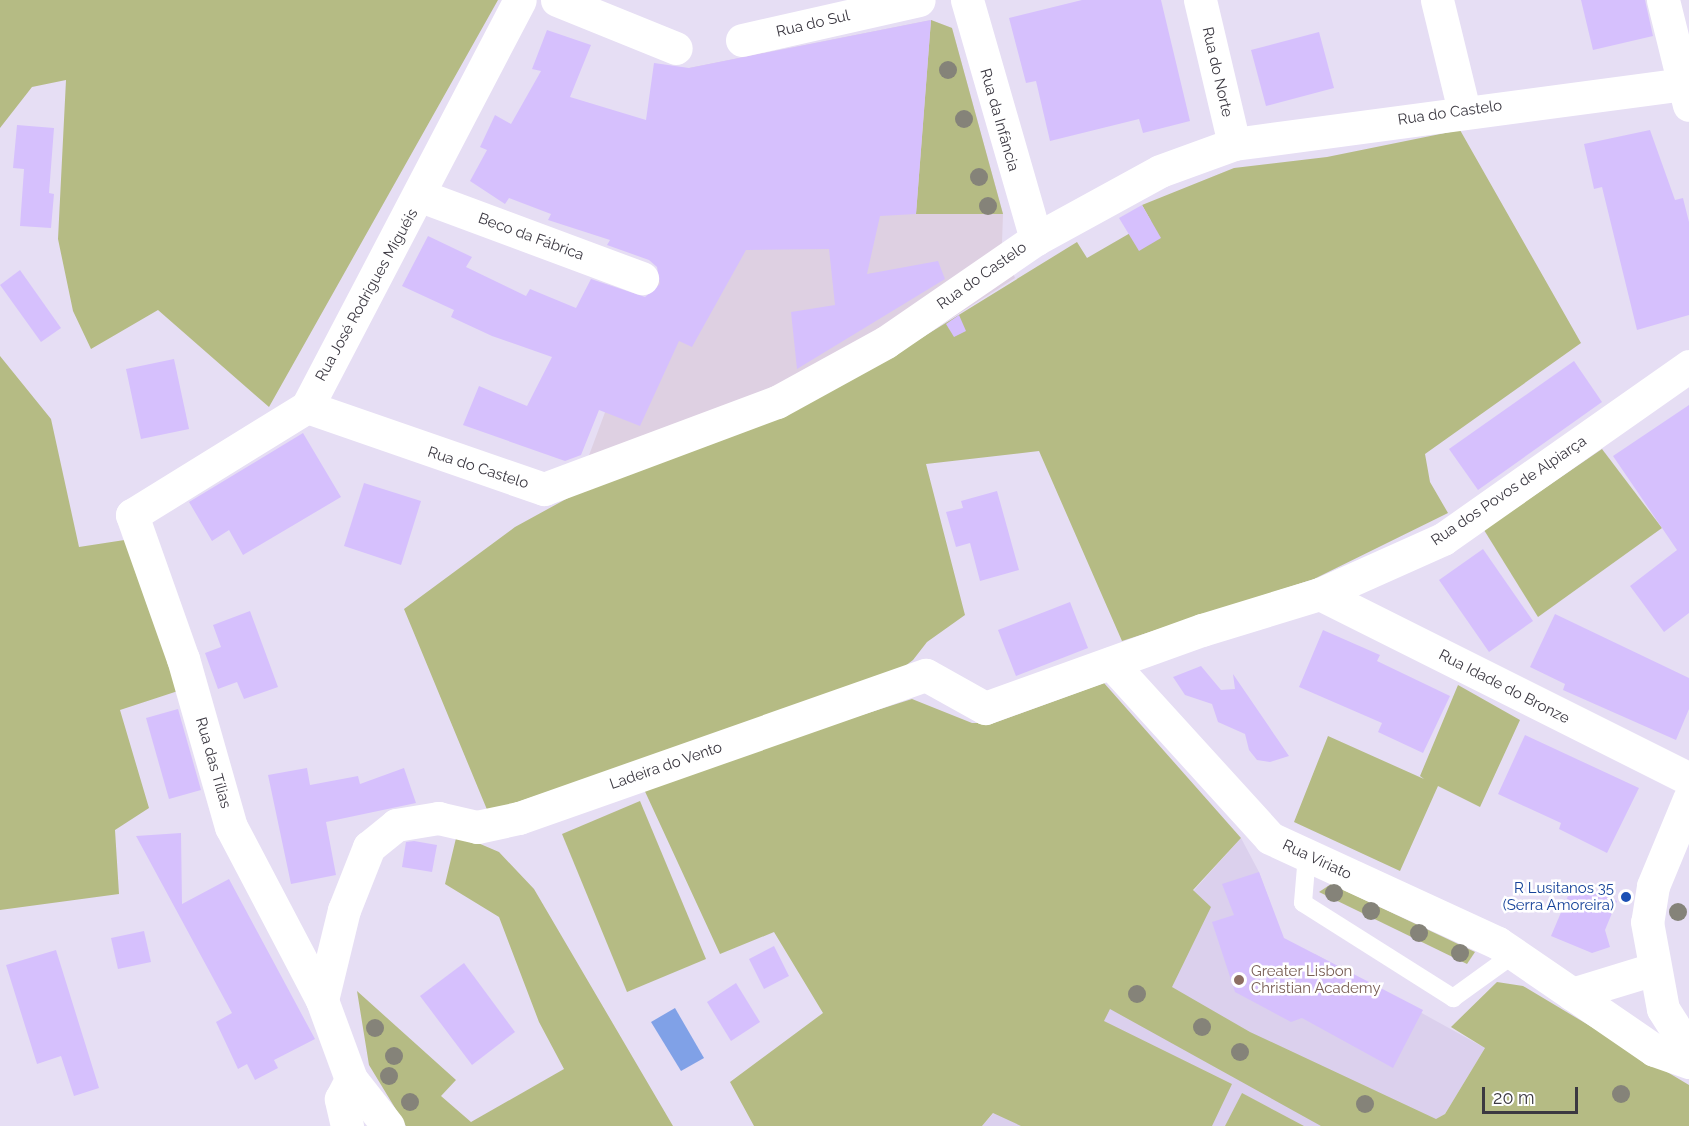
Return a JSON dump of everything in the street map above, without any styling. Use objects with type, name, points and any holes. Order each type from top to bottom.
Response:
[{"type":"street","name":"Rua José Rodrigues Miguéis","points":[[308,406],[421,196],[520,0]]},
{"type":"street","points":[[557,0],[676,48]]},
{"type":"street","name":"Rua do Sul","points":[[742,40],[919,0]]},
{"type":"street","name":"Rua da Infância","points":[[967,0],[1036,239]]},
{"type":"street","name":"Rua do Norte","points":[[1200,0],[1234,144]]},
{"type":"street","points":[[1437,0],[1464,111]]},
{"type":"street","points":[[1663,0],[1686,95]]},
{"type":"street","name":"Rua do Castelo","points":[[308,406],[544,489],[777,402],[886,342],[1036,239],[1160,171],[1234,144],[1464,111],[1686,95]]},
{"type":"street","name":"Beco da Fábrica","points":[[421,196],[642,278]]},
{"type":"street","name":"Rua dos Povos de Alpiarça","points":[[1111,663],[1320,594],[1443,539],[1689,366]]},
{"type":"street","name":"Rua das Tílias","points":[[308,406],[132,514],[183,659],[231,827],[322,1000],[351,1079],[388,1126]]},
{"type":"street","name":"Rua Idade do Bronze","points":[[1320,594],[1689,780]]},
{"type":"street","name":"Ladeira do Vento","points":[[322,1000],[344,910],[369,847],[396,825],[438,818],[477,826],[519,818],[926,675],[985,708],[1111,663]]},
{"type":"street","name":"Rua Viriato","points":[[1111,663],[1270,838],[1514,954],[1654,1050],[1689,1062]]},
{"type":"street","points":[[1689,800],[1649,904],[1654,969],[1668,1019],[1689,1050]]},
{"type":"street","points":[[1572,994],[1654,969]]},
{"type":"street","points":[[347,1126],[341,1099],[351,1079]]},
{"type":"lane","points":[[1307,855],[1303,903],[1453,998],[1514,954]]},
{"type":"shaded area","points":[[931,20],[952,28],[1003,214],[1002,243],[1015,278],[897,353],[588,458],[661,262],[689,68]]},
{"type":"shaded area","name":"Greater Lisbon Christian Academy","points":[[1241,838],[1259,872],[1286,946],[1313,959],[1315,954],[1485,1048],[1445,1114],[1425,1126],[982,1126]]},
{"type":"green space","points":[[0,0],[498,0],[269,407],[158,310],[91,349],[73,311],[58,239],[66,80],[32,87],[0,128]]},
{"type":"green space","points":[[931,20],[952,28],[1003,214],[916,214]]},
{"type":"green space","points":[[1460,130],[1581,343],[1425,454],[1430,482],[1448,513],[1314,579],[1122,641],[1039,451],[926,464],[965,615],[927,642],[913,660],[892,676],[488,812],[404,609],[515,527],[588,487],[897,353],[1077,242],[1087,258],[1151,221],[1142,205],[1234,168],[1327,157]]},
{"type":"green space","points":[[0,356],[51,419],[79,547],[131,539],[181,690],[120,710],[149,808],[115,830],[119,894],[0,910]]},
{"type":"green space","points":[[1602,449],[1662,528],[1538,617],[1484,530]]},
{"type":"green space","points":[[1104,683],[1241,838],[1193,890],[1211,907],[1172,987],[1250,1032],[1436,1119],[1445,1114],[1485,1048],[1451,1027],[1497,982],[1523,986],[1689,1085],[1689,1126],[1321,1126],[1110,1009],[1104,1021],[1232,1084],[1212,1126],[1021,1126],[993,1113],[982,1126],[754,1126],[730,1082],[823,1013],[774,932],[720,954],[642,785],[912,699],[972,723],[994,723]]},
{"type":"green space","points":[[1458,685],[1520,720],[1480,807],[1438,786],[1400,871],[1294,822],[1328,736],[1424,779],[1420,776]]},
{"type":"green space","points":[[640,801],[706,959],[627,992],[562,834]]},
{"type":"green space","points":[[457,834],[499,852],[534,889],[673,1126],[406,1126],[369,1065],[357,991],[456,1080],[441,1096],[471,1122],[564,1069],[539,1022],[499,917],[445,884]]},
{"type":"green space","points":[[1331,884],[1475,952],[1467,964],[1319,892]]},
{"type":"green space","points":[[1242,1093],[1304,1126],[1225,1126]]},
{"type":"water","points":[[675,1008],[704,1058],[681,1071],[651,1022]]},
{"type":"building","points":[[1082,0],[1161,0],[1190,121],[1143,133],[1139,119],[1050,141],[1036,81],[1026,83],[1009,18]]},
{"type":"building","points":[[1581,0],[1645,0],[1653,36],[1593,50]]},
{"type":"building","points":[[931,20],[916,214],[880,216],[867,274],[938,261],[945,279],[797,369],[791,312],[835,305],[829,249],[746,250],[692,347],[679,341],[640,426],[599,410],[581,455],[565,461],[463,425],[479,386],[527,406],[552,357],[492,336],[451,317],[454,310],[402,286],[428,236],[472,257],[466,267],[526,296],[530,289],[576,308],[591,279],[645,297],[660,284],[657,267],[649,260],[607,245],[610,240],[548,220],[551,214],[509,198],[505,204],[470,181],[487,150],[480,147],[495,115],[511,124],[541,71],[532,69],[547,30],[591,45],[570,97],[646,120],[654,63],[689,68]]},
{"type":"building","points":[[1319,32],[1334,88],[1266,106],[1251,50]]},
{"type":"building","points":[[17,125],[54,128],[49,193],[54,194],[51,228],[20,226],[24,169],[13,168]]},
{"type":"building","points":[[1650,130],[1675,200],[1683,198],[1689,222],[1689,315],[1637,330],[1602,187],[1594,189],[1584,144]]},
{"type":"building","points":[[1142,205],[1161,238],[1139,251],[1119,218]]},
{"type":"building","points":[[20,270],[61,328],[41,342],[0,285]]},
{"type":"building","points":[[959,315],[966,331],[954,337],[946,324]]},
{"type":"building","points":[[174,359],[189,429],[141,439],[126,369]]},
{"type":"building","points":[[1574,361],[1602,402],[1478,490],[1449,449]]},
{"type":"building","points":[[1689,405],[1689,613],[1664,632],[1630,586],[1677,550],[1613,456]]},
{"type":"building","points":[[303,433],[341,497],[243,555],[229,530],[212,541],[189,502]]},
{"type":"building","points":[[364,483],[421,501],[401,565],[344,546]]},
{"type":"building","points":[[997,491],[1019,570],[980,581],[970,543],[956,547],[946,512],[963,508],[961,501]]},
{"type":"building","points":[[1483,549],[1533,621],[1489,652],[1439,580]]},
{"type":"building","points":[[1070,602],[1088,648],[1016,676],[998,630]]},
{"type":"building","points":[[250,611],[278,687],[244,699],[237,682],[218,689],[205,653],[221,647],[213,625]]},
{"type":"building","points":[[1555,614],[1689,678],[1689,709],[1676,740],[1563,690],[1565,684],[1530,667]]},
{"type":"building","points":[[1323,630],[1380,655],[1377,661],[1450,696],[1423,753],[1378,732],[1382,723],[1299,687]]},
{"type":"building","points":[[1201,666],[1221,690],[1235,689],[1233,674],[1289,756],[1270,762],[1257,760],[1249,750],[1245,734],[1218,722],[1212,704],[1185,695],[1173,677]]},
{"type":"building","points":[[178,709],[201,790],[169,799],[146,718]]},
{"type":"building","points":[[1525,735],[1639,788],[1607,853],[1559,829],[1561,823],[1498,794]]},
{"type":"building","points":[[307,768],[310,785],[358,776],[360,784],[404,768],[416,803],[326,822],[336,875],[291,884],[268,775]]},
{"type":"building","points":[[181,833],[182,904],[229,879],[315,1039],[274,1060],[278,1068],[255,1080],[247,1064],[238,1069],[216,1022],[232,1013],[136,836]]},
{"type":"building","points":[[406,842],[437,845],[432,872],[402,867]]},
{"type":"building","points":[[1259,872],[1284,938],[1423,1010],[1393,1068],[1302,1018],[1291,1022],[1235,992],[1212,922],[1234,915],[1222,884]]},
{"type":"building","points":[[1573,884],[1617,901],[1605,930],[1610,947],[1592,953],[1551,936]]},
{"type":"building","points":[[144,931],[151,962],[118,969],[111,938]]},
{"type":"building","points":[[774,946],[789,976],[764,989],[749,959]]},
{"type":"building","points":[[56,950],[99,1088],[74,1096],[61,1056],[37,1064],[6,965]]},
{"type":"building","points":[[464,963],[515,1032],[472,1065],[420,996]]},
{"type":"building","points":[[736,983],[760,1022],[731,1041],[707,1002]]},
{"type":"place","name":"R Lusitanos 35 (Serra Amoreira)","points":[[1626,897]]},
{"type":"place","name":"Greater Lisbon Christian Academy","points":[[1239,980]]}]
